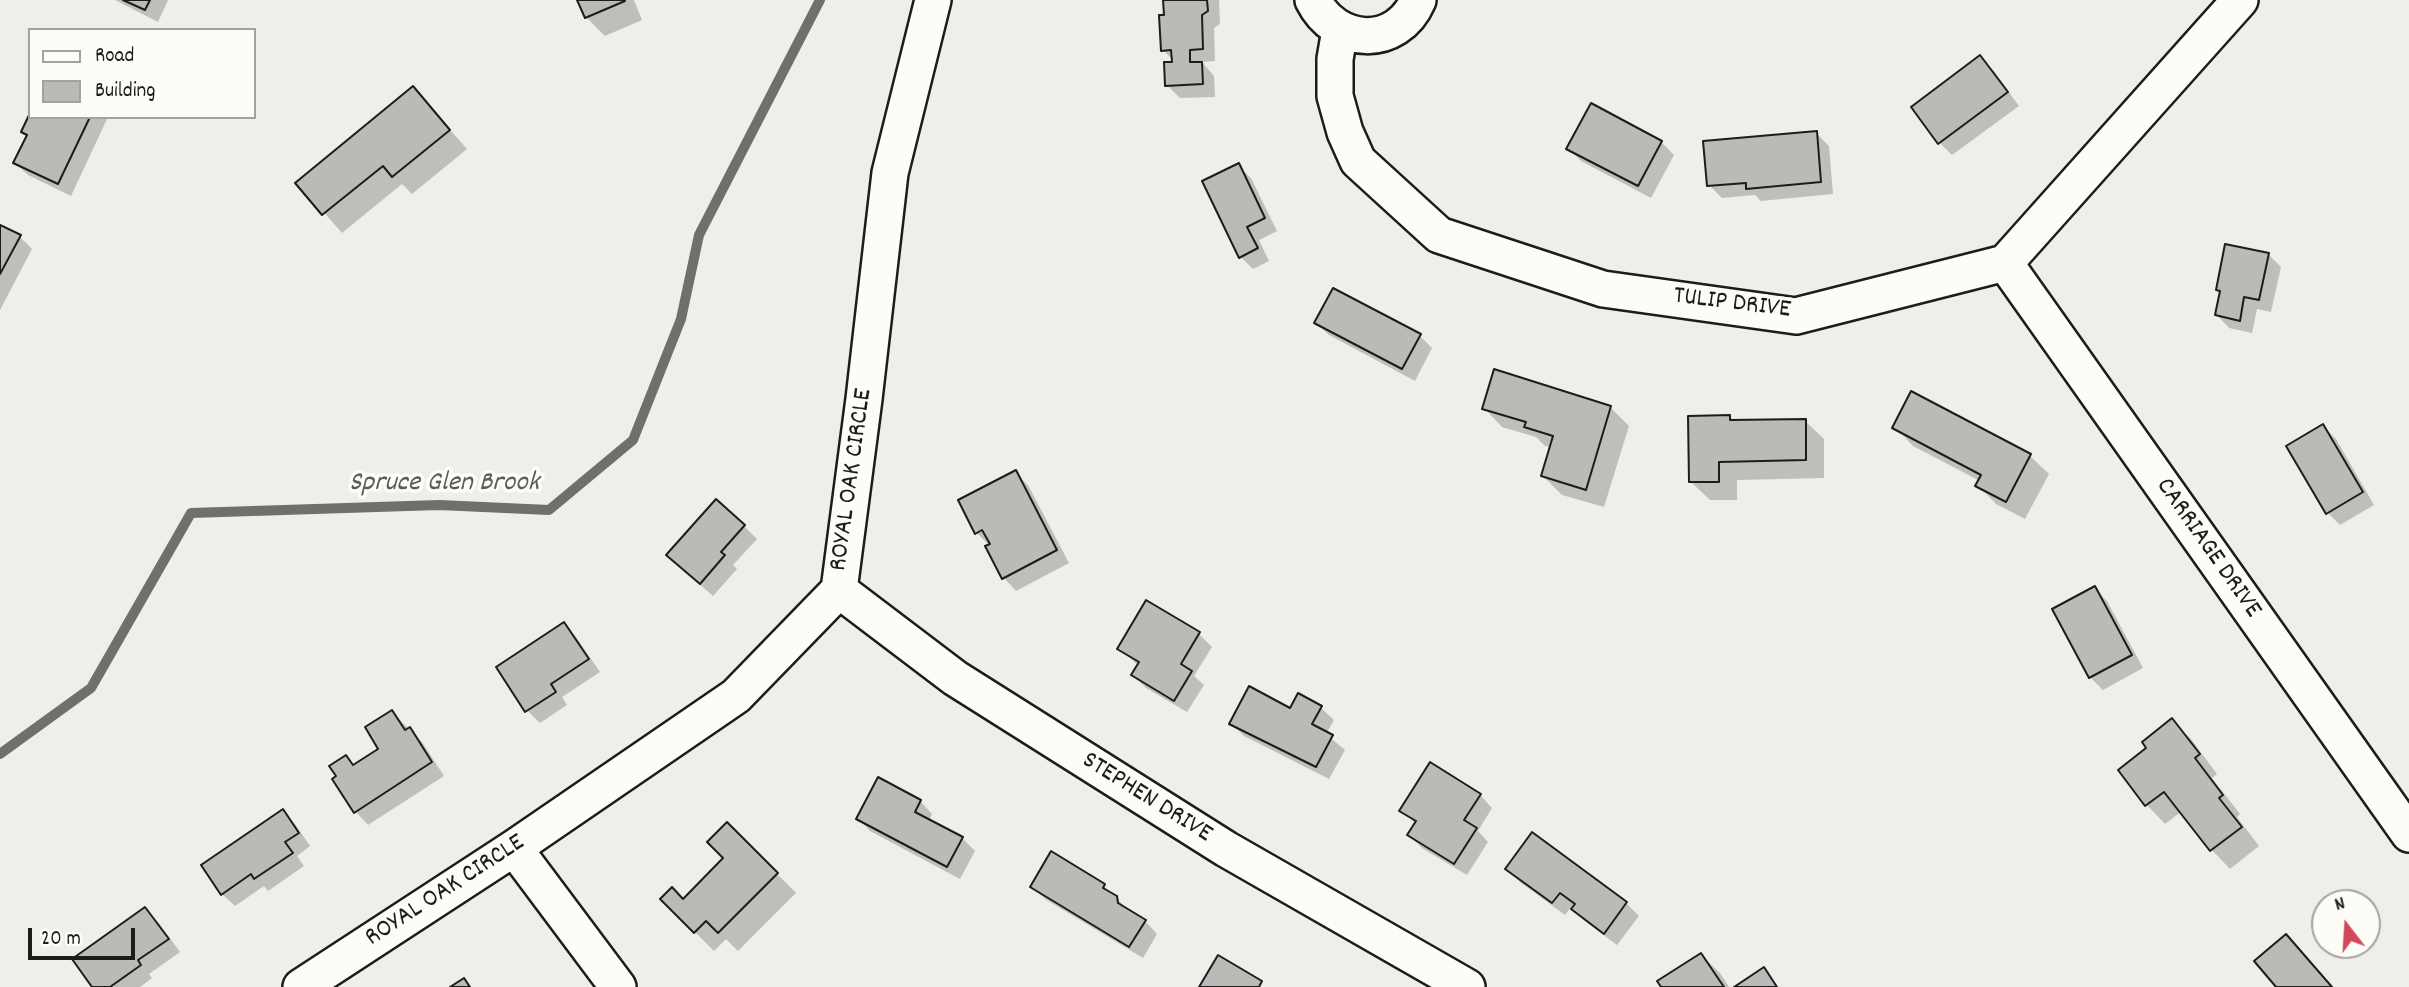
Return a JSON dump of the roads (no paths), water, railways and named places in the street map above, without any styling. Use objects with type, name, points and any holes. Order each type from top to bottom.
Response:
[{"type":"street","name":"ROYAL OAK CIRCLE","points":[[301,987],[514,848],[736,696],[839,590],[890,173],[933,0]]},
{"type":"street","points":[[1313,0],[1323,16],[1340,30],[1362,36],[1383,33],[1402,22],[1418,0]]},
{"type":"street","points":[[2006,264],[2240,0]]},
{"type":"street","name":"TULIP DRIVE","points":[[1340,30],[1335,59],[1335,96],[1345,132],[1358,162],[1439,235],[1603,289],[1796,316],[2006,264]]},
{"type":"street","name":"CARRIAGE DRIVE","points":[[2006,264],[2409,834]]},
{"type":"street","name":"STEPHEN DRIVE","points":[[839,590],[955,678],[1226,849],[1467,987]]},
{"type":"street","points":[[514,848],[618,987]]},
{"type":"waterway","name":"Spruce Glen Brook","points":[[0,754],[91,688],[191,513],[439,505],[549,510],[633,440],[681,319],[699,235],[820,0]]}]
